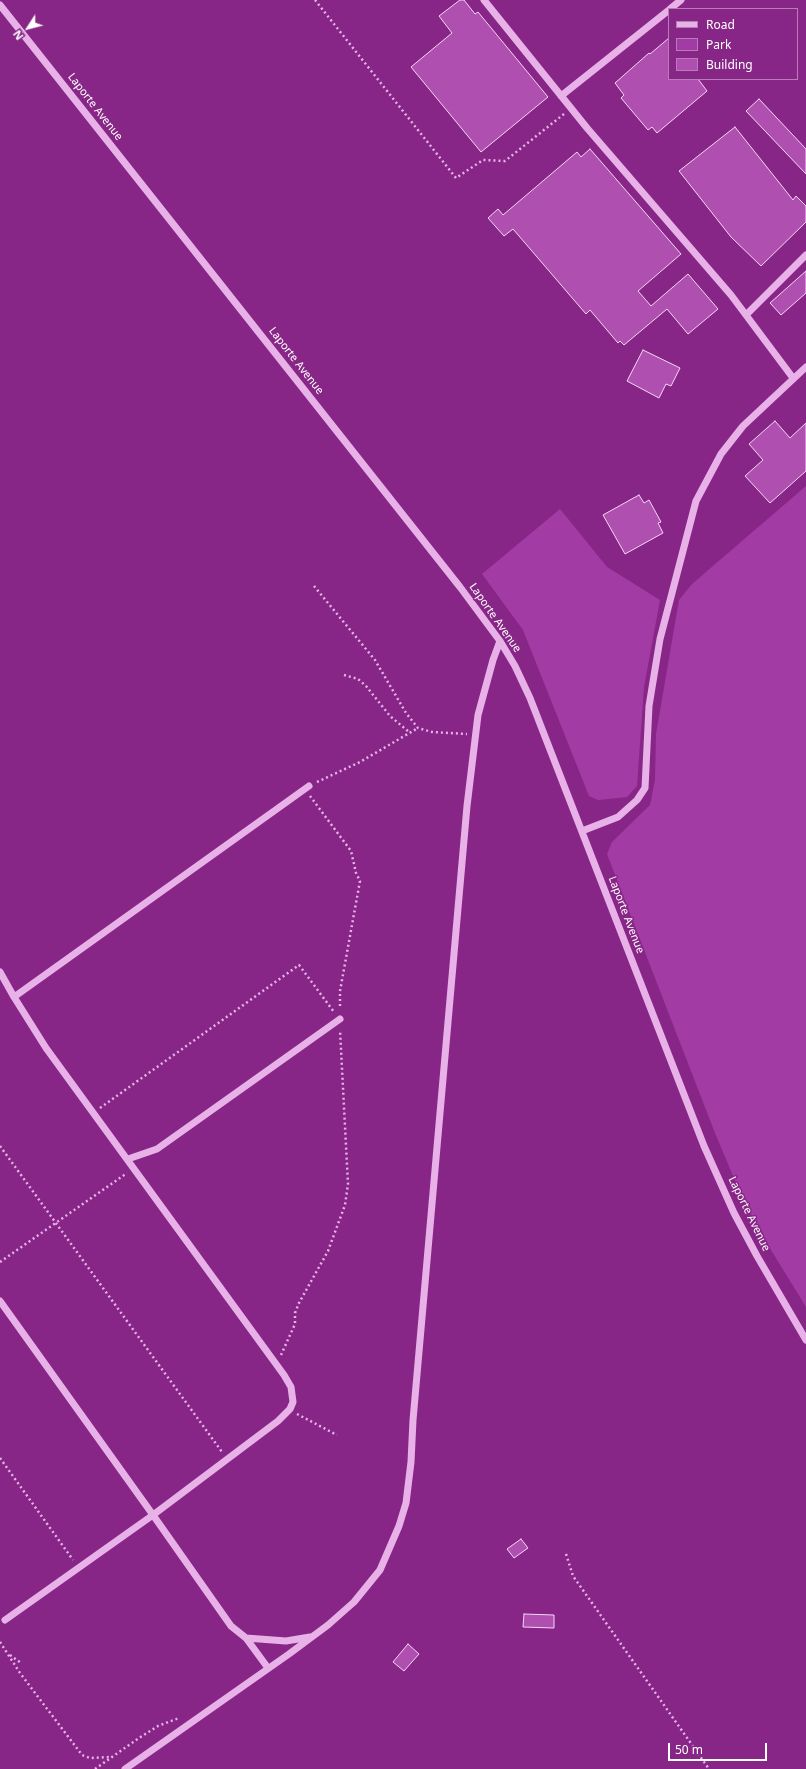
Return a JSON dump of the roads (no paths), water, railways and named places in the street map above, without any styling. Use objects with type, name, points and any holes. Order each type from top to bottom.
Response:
[{"type":"street","points":[[484,0],[571,108],[731,295],[793,378]]},
{"type":"street","points":[[671,8],[682,0]]},
{"type":"street","name":"Laporte Avenue","points":[[0,5],[460,586],[500,641],[515,666],[530,698],[704,1146],[750,1244],[806,1340]]},
{"type":"street","points":[[561,96],[668,11]]},
{"type":"street","points":[[746,315],[806,255]]},
{"type":"street","points":[[582,831],[618,817],[637,800],[644,788],[650,706],[660,639],[696,501],[721,454],[738,432],[806,367]]},
{"type":"street","points":[[125,1769],[314,1636],[354,1602],[380,1570],[392,1546],[406,1503],[411,1462],[413,1420],[467,806],[478,715],[500,641]]},
{"type":"street","points":[[14,997],[307,788]]},
{"type":"street","points":[[0,972],[46,1048],[288,1381],[294,1395],[290,1409],[278,1421],[228,1461],[5,1620]]},
{"type":"street","points":[[128,1159],[157,1149],[246,1083],[285,1058],[340,1018]]},
{"type":"street","points":[[0,1301],[231,1626],[246,1638],[268,1668]]},
{"type":"street","points":[[246,1638],[286,1641],[314,1636]]}]
